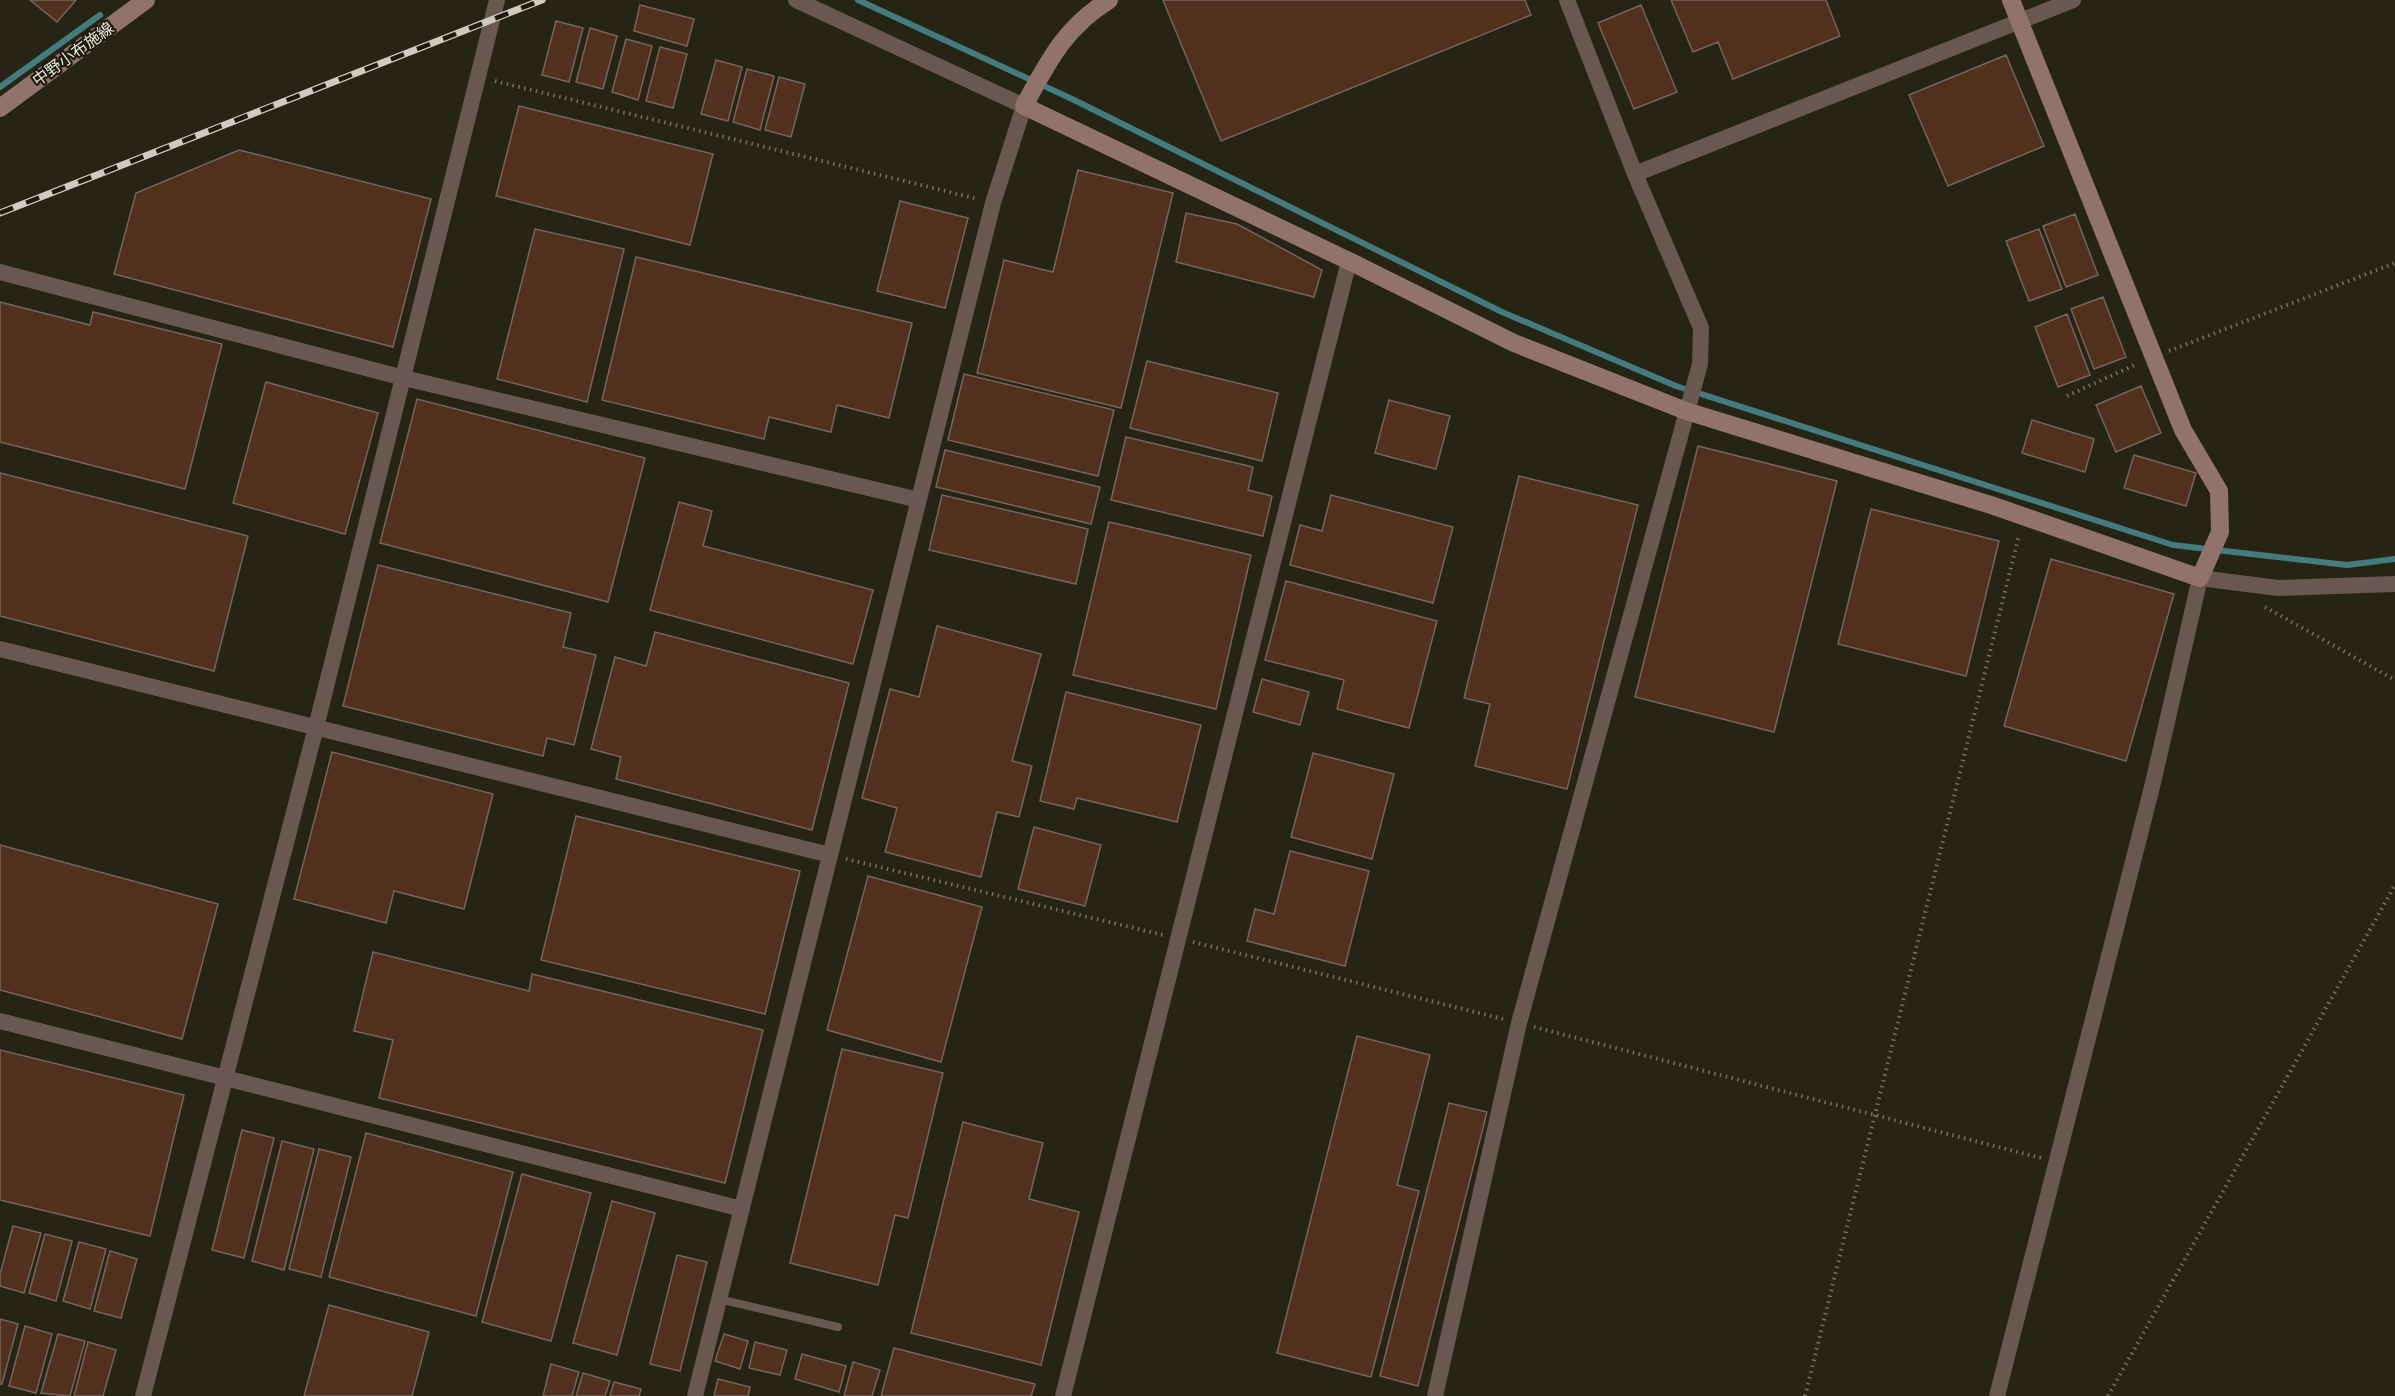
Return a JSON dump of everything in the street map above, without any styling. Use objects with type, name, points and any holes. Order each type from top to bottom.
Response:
[{"type":"street","points":[[143,1396],[316,727],[497,0]]},
{"type":"street","points":[[796,0],[1349,261],[1514,343],[1686,411],[2024,517],[2200,579],[2278,588],[2395,584]]},
{"type":"street","points":[[695,1396],[993,203],[1024,106],[1051,57],[1085,15],[1109,0]]},
{"type":"street","points":[[1435,1396],[1519,1023],[1700,364],[1701,328],[1635,174],[1567,0]]},
{"type":"street","points":[[1997,1396],[2153,783],[2200,579],[2220,532],[2219,491],[2183,430],[2011,0]]},
{"type":"street","points":[[1635,174],[2073,0]]},
{"type":"street","name":"中野小布施線","points":[[0,108],[135,3]]},
{"type":"street","points":[[1063,1396],[1349,261]]},
{"type":"street","points":[[0,272],[404,378],[919,500]]},
{"type":"street","points":[[0,649],[830,855]]},
{"type":"street","points":[[0,1022],[742,1209]]},
{"type":"lane","points":[[719,1299],[838,1327]]},
{"type":"path","points":[[478,77],[993,203]]},
{"type":"path","points":[[2067,396],[2154,357],[2395,263]]},
{"type":"path","points":[[1805,1396],[2024,517]]},
{"type":"path","points":[[2259,604],[2395,680]]},
{"type":"path","points":[[2108,1396],[2395,885]]},
{"type":"path","points":[[1519,1023],[2056,1162]]},
{"type":"building","points":[[30,0],[76,0],[57,22]]},
{"type":"building","points":[[1163,0],[1525,0],[1531,15],[1221,141]]},
{"type":"building","points":[[1671,0],[1826,0],[1840,36],[1733,79],[1718,42],[1693,52]]},
{"type":"building","points":[[640,5],[694,19],[687,46],[634,31]]},
{"type":"building","points":[[1641,5],[1677,92],[1634,109],[1598,23]]},
{"type":"building","points":[[556,21],[583,28],[569,82],[542,75]]},
{"type":"building","points":[[590,28],[617,36],[603,89],[576,82]]},
{"type":"building","points":[[626,39],[652,46],[638,100],[612,92]]},
{"type":"building","points":[[660,47],[687,54],[673,108],[646,101]]},
{"type":"building","points":[[2006,55],[2044,146],[1948,186],[1909,95]]},
{"type":"building","points":[[716,60],[742,67],[728,121],[701,114]]},
{"type":"building","points":[[747,69],[774,76],[760,130],[733,122]]},
{"type":"building","points":[[779,77],[805,84],[791,137],[765,130]]},
{"type":"building","points":[[519,106],[713,154],[690,245],[496,196]]},
{"type":"building","points":[[239,150],[431,199],[393,347],[114,274],[136,193]]},
{"type":"building","points":[[1078,170],[1173,193],[1121,408],[977,373],[1004,260],[1053,272]]},
{"type":"building","points":[[900,201],[968,218],[945,308],[877,291]]},
{"type":"building","points":[[1186,213],[1237,224],[1322,270],[1314,297],[1176,262]]},
{"type":"building","points":[[2075,214],[2098,275],[2066,287],[2043,226]]},
{"type":"building","points":[[535,229],[624,249],[587,402],[497,379]]},
{"type":"building","points":[[2039,229],[2062,289],[2029,301],[2006,241]]},
{"type":"building","points":[[636,257],[912,323],[889,418],[837,405],[831,432],[769,417],[764,439],[602,400]]},
{"type":"building","points":[[2103,297],[2126,357],[2094,369],[2071,309]]},
{"type":"building","points":[[0,302],[90,325],[93,312],[222,344],[185,489],[0,442]]},
{"type":"building","points":[[2067,314],[2090,375],[2058,387],[2035,327]]},
{"type":"building","points":[[1147,361],[1278,393],[1262,461],[1130,428]]},
{"type":"building","points":[[964,374],[1114,410],[1098,476],[948,440]]},
{"type":"building","points":[[266,382],[378,413],[345,534],[233,503]]},
{"type":"building","points":[[2141,386],[2161,433],[2116,452],[2096,405]]},
{"type":"building","points":[[417,399],[645,458],[608,602],[380,543]]},
{"type":"building","points":[[1389,400],[1450,416],[1436,469],[1375,453]]},
{"type":"building","points":[[2032,420],[2094,439],[2085,472],[2022,453]]},
{"type":"building","points":[[1126,437],[1253,467],[1248,490],[1272,496],[1263,536],[1111,500]]},
{"type":"building","points":[[1698,446],[1837,481],[1774,732],[1635,697]]},
{"type":"building","points":[[945,450],[1100,487],[1091,524],[936,487]]},
{"type":"building","points":[[2134,455],[2196,473],[2186,506],[2124,488]]},
{"type":"building","points":[[0,473],[248,536],[214,671],[0,616]]},
{"type":"building","points":[[1519,476],[1638,505],[1567,789],[1475,766],[1490,704],[1464,698]]},
{"type":"building","points":[[942,495],[1088,529],[1076,584],[929,550]]},
{"type":"building","points":[[1331,495],[1453,527],[1433,603],[1290,565],[1300,525],[1322,531]]},
{"type":"building","points":[[679,502],[712,511],[703,546],[873,590],[853,664],[650,610]]},
{"type":"building","points":[[1871,509],[1999,541],[1966,676],[1838,644]]},
{"type":"building","points":[[1109,522],[1251,555],[1216,709],[1073,675]]},
{"type":"building","points":[[2051,559],[2174,594],[2126,761],[2004,726]]},
{"type":"building","points":[[378,565],[571,613],[563,647],[596,655],[574,745],[547,738],[543,756],[343,706]]},
{"type":"building","points":[[1286,581],[1437,621],[1409,728],[1337,709],[1344,680],[1265,660]]},
{"type":"building","points":[[937,626],[1041,654],[1012,761],[1032,766],[1019,817],[997,812],[981,877],[885,852],[897,808],[862,798],[890,689],[919,697]]},
{"type":"building","points":[[655,632],[849,683],[812,830],[616,779],[621,757],[591,749],[615,657],[646,666]]},
{"type":"building","points":[[1262,679],[1309,692],[1300,725],[1253,712]]},
{"type":"building","points":[[1066,692],[1201,725],[1177,822],[1077,798],[1074,809],[1040,801]]},
{"type":"building","points":[[332,752],[493,794],[464,909],[394,891],[386,923],[294,899]]},
{"type":"building","points":[[1313,753],[1394,774],[1372,859],[1291,837]]},
{"type":"building","points":[[576,816],[800,871],[765,1014],[541,960]]},
{"type":"building","points":[[1034,827],[1101,845],[1085,906],[1018,889]]},
{"type":"building","points":[[0,845],[218,904],[182,1039],[0,990]]},
{"type":"building","points":[[1290,851],[1369,871],[1345,966],[1247,941],[1255,909],[1274,914]]},
{"type":"building","points":[[868,876],[982,907],[941,1062],[827,1030]]},
{"type":"building","points":[[373,952],[529,991],[532,974],[763,1030],[725,1183],[379,1098],[393,1040],[354,1031]]},
{"type":"building","points":[[1357,1036],[1430,1055],[1397,1185],[1419,1191],[1371,1377],[1277,1353]]},
{"type":"building","points":[[842,1049],[943,1073],[908,1218],[895,1215],[878,1285],[790,1263]]},
{"type":"building","points":[[0,1050],[184,1095],[150,1236],[0,1200]]},
{"type":"building","points":[[1449,1103],[1487,1112],[1418,1386],[1380,1376]]},
{"type":"building","points":[[963,1122],[1043,1143],[1029,1199],[1079,1212],[1041,1365],[911,1333]]},
{"type":"building","points":[[242,1130],[274,1138],[244,1258],[212,1250]]},
{"type":"building","points":[[366,1133],[513,1172],[476,1316],[329,1277]]},
{"type":"building","points":[[282,1141],[314,1149],[284,1270],[252,1261]]},
{"type":"building","points":[[319,1149],[351,1157],[321,1277],[289,1269]]},
{"type":"building","points":[[522,1174],[591,1193],[551,1341],[482,1322]]},
{"type":"building","points":[[612,1201],[655,1213],[617,1355],[573,1343]]},
{"type":"building","points":[[13,1226],[41,1233],[24,1293],[0,1286],[0,1274]]},
{"type":"building","points":[[45,1234],[72,1241],[56,1301],[29,1293]]},
{"type":"building","points":[[79,1242],[106,1249],[90,1309],[63,1301]]},
{"type":"building","points":[[110,1251],[137,1259],[121,1318],[94,1311]]},
{"type":"building","points":[[677,1255],[707,1262],[680,1371],[650,1364]]},
{"type":"building","points":[[329,1305],[429,1332],[412,1396],[304,1396]]},
{"type":"building","points":[[0,1319],[18,1324],[2,1384],[0,1384]]},
{"type":"building","points":[[25,1326],[52,1334],[36,1393],[9,1386]]},
{"type":"building","points":[[58,1334],[85,1341],[70,1396],[41,1393]]},
{"type":"building","points":[[724,1334],[748,1341],[740,1369],[715,1361]]},
{"type":"building","points":[[88,1342],[116,1350],[103,1396],[74,1396]]},
{"type":"building","points":[[755,1342],[787,1350],[780,1375],[749,1368]]},
{"type":"building","points":[[894,1348],[1035,1384],[1031,1396],[881,1396]]},
{"type":"building","points":[[802,1354],[846,1366],[839,1392],[795,1379]]},
{"type":"building","points":[[853,1362],[880,1370],[872,1396],[844,1396]]},
{"type":"building","points":[[551,1364],[579,1372],[572,1396],[543,1396]]},
{"type":"building","points":[[583,1373],[610,1381],[605,1396],[576,1396]]},
{"type":"building","points":[[718,1379],[750,1387],[748,1396],[714,1396]]},
{"type":"building","points":[[614,1382],[641,1389],[639,1396],[610,1396]]},
{"type":"waterway","points":[[858,0],[1070,98],[1502,312],[1676,386],[2173,545],[2347,565],[2395,559]]},
{"type":"waterway","points":[[0,87],[100,15]]},
{"type":"railway","points":[[0,213],[542,0]]}]
